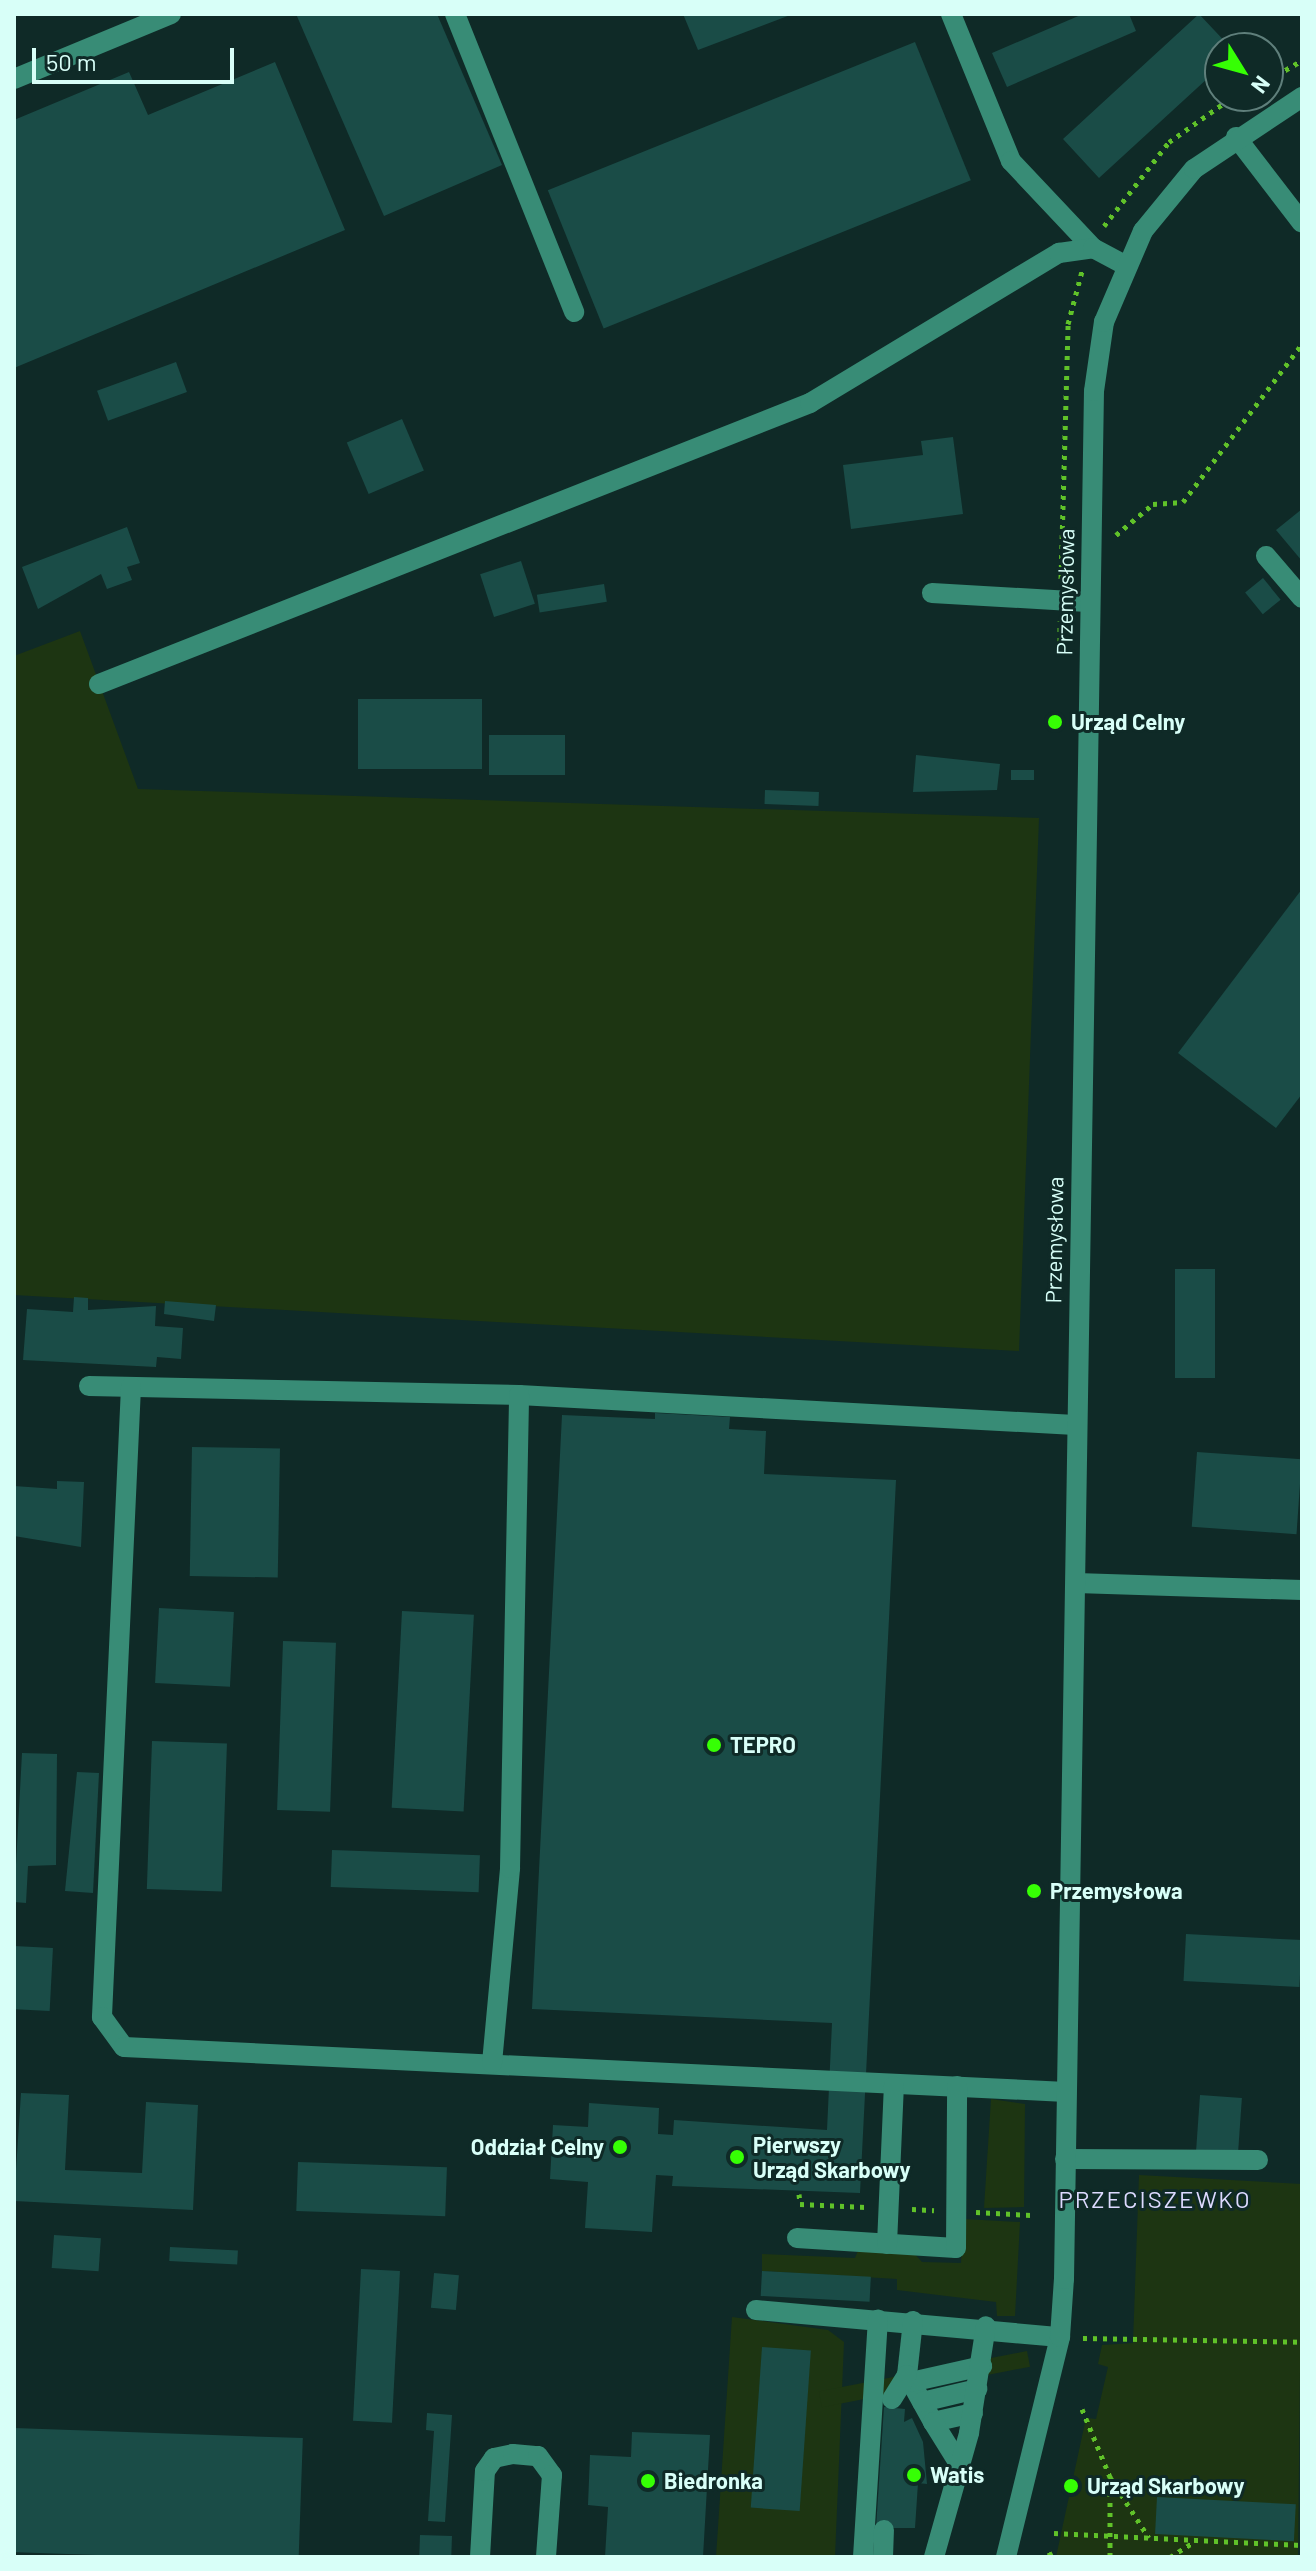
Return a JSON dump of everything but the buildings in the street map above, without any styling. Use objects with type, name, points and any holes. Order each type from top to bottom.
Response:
[{"type":"street","points":[[14,79],[171,14]]},
{"type":"street","points":[[455,14],[574,312]]},
{"type":"street","points":[[951,14],[1011,161],[1093,248],[1123,264]]},
{"type":"street","name":"Przemysłowa","points":[[1006,2557],[1068,2338],[1065,2159],[1076,1583],[1075,1425],[1088,602],[1094,391],[1104,322],[1123,264],[1169,196],[1236,137],[1302,98]]},
{"type":"street","points":[[1236,137],[1302,223]]},
{"type":"street","points":[[99,684],[810,403],[1059,253],[1093,248]]},
{"type":"street","points":[[1266,556],[1302,598]]},
{"type":"street","points":[[932,593],[1088,602]]},
{"type":"street","points":[[89,1386],[519,1395],[1075,1425]]},
{"type":"street","points":[[131,1387],[102,2017],[124,2047],[1066,2092]]},
{"type":"street","points":[[492,2063],[510,1868],[519,1395]]},
{"type":"street","points":[[1076,1583],[1302,1590]]},
{"type":"street","points":[[887,2244],[894,2086]]},
{"type":"street","points":[[797,2238],[956,2248],[957,2086]]},
{"type":"street","points":[[1065,2159],[1258,2160]]},
{"type":"street","points":[[756,2310],[986,2326],[1068,2338]]},
{"type":"street","points":[[863,2557],[878,2319]]},
{"type":"street","points":[[913,2321],[909,2378],[961,2467]]},
{"type":"street","points":[[934,2557],[961,2467],[982,2366],[986,2326]]},
{"type":"street","points":[[892,2399],[909,2378],[982,2366]]},
{"type":"street","points":[[922,2402],[977,2389]]},
{"type":"street","points":[[933,2422],[973,2413]]},
{"type":"street","points":[[480,2557],[485,2471],[494,2458],[513,2454],[538,2456],[552,2475],[546,2557]]},
{"type":"street","points":[[883,2557],[884,2530]]},
{"type":"path","points":[[1284,71],[1302,60]]},
{"type":"path","points":[[1112,545],[1143,510],[1183,502],[1302,344]]},
{"type":"path","points":[[1068,2338],[1302,2342]]},
{"type":"path","points":[[1082,2409],[1110,2477],[1149,2539]]},
{"type":"path","points":[[1110,2477],[1110,2557]]},
{"type":"path","points":[[1054,2533],[1302,2545]]},
{"type":"path","points":[[1170,2557],[1193,2542]]},
{"type":"green space","points":[[80,631],[138,789],[1039,818],[1019,1351],[14,1295],[14,656]]},
{"type":"green space","points":[[991,2099],[1025,2104],[1024,2207],[984,2208]]},
{"type":"green space","points":[[1139,2175],[1302,2184],[1298,2557],[1056,2557],[1086,2418],[1096,2419],[1108,2367],[1098,2364],[1102,2345],[1133,2343]]},
{"type":"green space","points":[[964,2219],[1020,2222],[1015,2316],[997,2316],[996,2302],[897,2290],[897,2279],[762,2271],[762,2254],[855,2258],[864,2236],[901,2239],[922,2262],[961,2263]]},
{"type":"green space","points":[[732,2317],[828,2330],[844,2342],[835,2557],[716,2557]]},
{"type":"green space","points":[[1027,2351],[1030,2367],[822,2407],[819,2391]]},
{"type":"place","name":"Urząd Celny","points":[[1055,722]]},
{"type":"place","name":"TEPRO","points":[[714,1745]]},
{"type":"place","name":"Przemysłowa","points":[[1034,1891]]},
{"type":"place","name":"Oddział Celny","points":[[620,2147]]},
{"type":"place","name":"Pierwszy Urząd Skarbowy","points":[[737,2157]]},
{"type":"place","name":"Watis","points":[[914,2475]]},
{"type":"place","name":"Biedronka","points":[[648,2481]]},
{"type":"place","name":"Urząd Skarbowy","points":[[1071,2486]]},
{"type":"district","name":"PRZECISZEWKO","points":[[1155,2199]]}]
